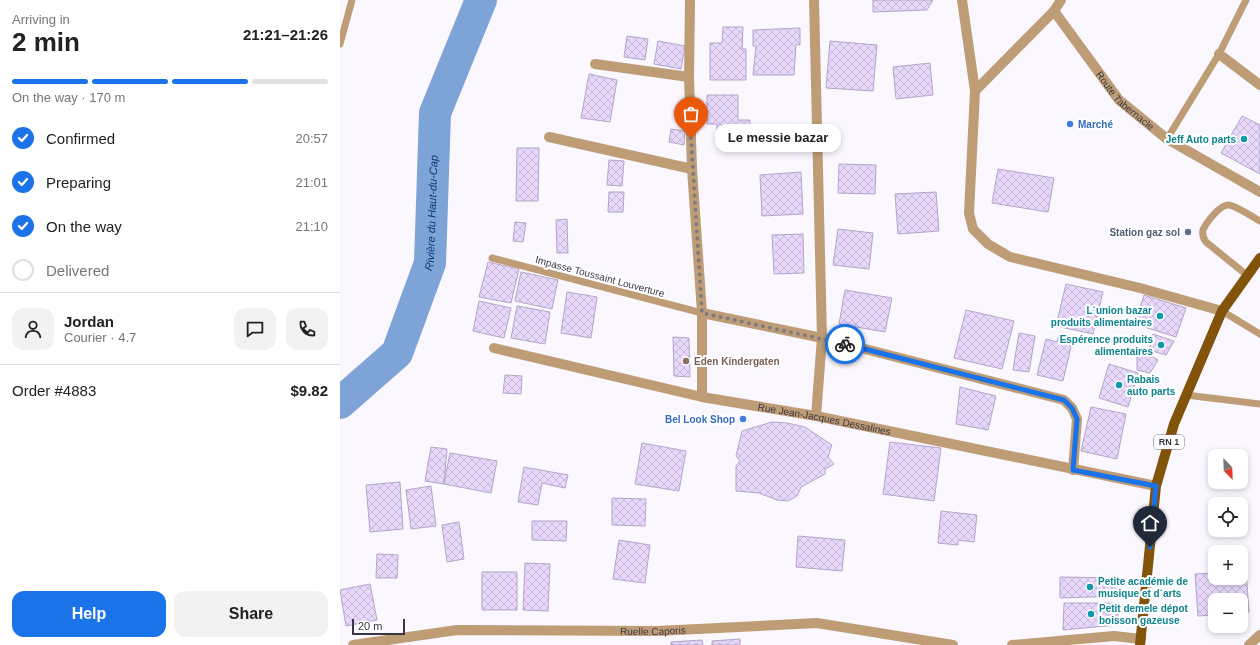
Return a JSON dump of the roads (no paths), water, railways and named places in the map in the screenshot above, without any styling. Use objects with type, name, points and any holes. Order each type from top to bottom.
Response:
[{"type":"main road","name":"RN 1","points":[[1140,642],[1156,486],[1174,424],[1222,311],[1260,258]]},
{"type":"street","points":[[690,0],[689,77],[692,169],[702,313],[702,397]]},
{"type":"street","points":[[814,0],[822,338],[816,416]]},
{"type":"street","points":[[962,0],[975,91],[969,213],[973,229],[988,244],[1010,258],[1140,288],[1222,311]]},
{"type":"street","points":[[975,91],[1054,11],[1061,0]]},
{"type":"street","name":"Route Tabernacle","points":[[1054,11],[1119,100],[1167,139],[1260,192]]},
{"type":"street","points":[[1219,54],[1260,85]]},
{"type":"street","points":[[594,64],[689,77]]},
{"type":"street","points":[[549,137],[692,169]]},
{"type":"street","points":[[702,313],[822,338],[1064,400],[1072,408],[1077,419],[1073,470]]},
{"type":"street","name":"Rue Jean-Jacques Dessalines","points":[[494,348],[702,397],[816,416],[1156,486]]},
{"type":"street","name":"Ruelle Caporis","points":[[353,645],[457,630],[657,631],[817,623],[953,645]]},
{"type":"street","points":[[1249,645],[1260,635]]},
{"type":"street","points":[[1012,645],[1114,636],[1140,642]]},
{"type":"lane","points":[[340,44],[352,0]]},
{"type":"lane","points":[[1167,139],[1219,54],[1246,0]]},
{"type":"lane","points":[[1248,276],[1206,242],[1203,237],[1203,231],[1218,210],[1224,206],[1230,205],[1260,221]]},
{"type":"lane","name":"Impasse Toussaint Louverture","points":[[492,258],[702,313]]},
{"type":"lane","points":[[1222,311],[1260,334]]},
{"type":"lane","points":[[1186,395],[1260,404]]},
{"type":"waterway","name":"Rivière du Haut-du-Cap","points":[[340,403],[397,353],[430,263],[435,113],[481,0]]},
{"type":"place","name":"Marché","points":[[1070,124]]},
{"type":"place","name":"Le messie bazar","points":[[691,138]]},
{"type":"place","name":"Jeff Auto parts","points":[[1244,139]]},
{"type":"place","name":"Station gaz sol","points":[[1188,232]]},
{"type":"place","name":"L´union bazar produits alimentaires","points":[[1160,316]]},
{"type":"place","name":"Espérence produits alimentaires","points":[[1161,345]]},
{"type":"place","name":"Eden Kindergaten","points":[[686,361]]},
{"type":"place","name":"Rabais auto parts","points":[[1119,385]]},
{"type":"place","name":"Bel Look Shop","points":[[743,419]]},
{"type":"place","name":"Petite académie de musique et d´arts","points":[[1090,587]]},
{"type":"place","name":"Petit demele dépot boisson gazeuse","points":[[1091,614]]}]
